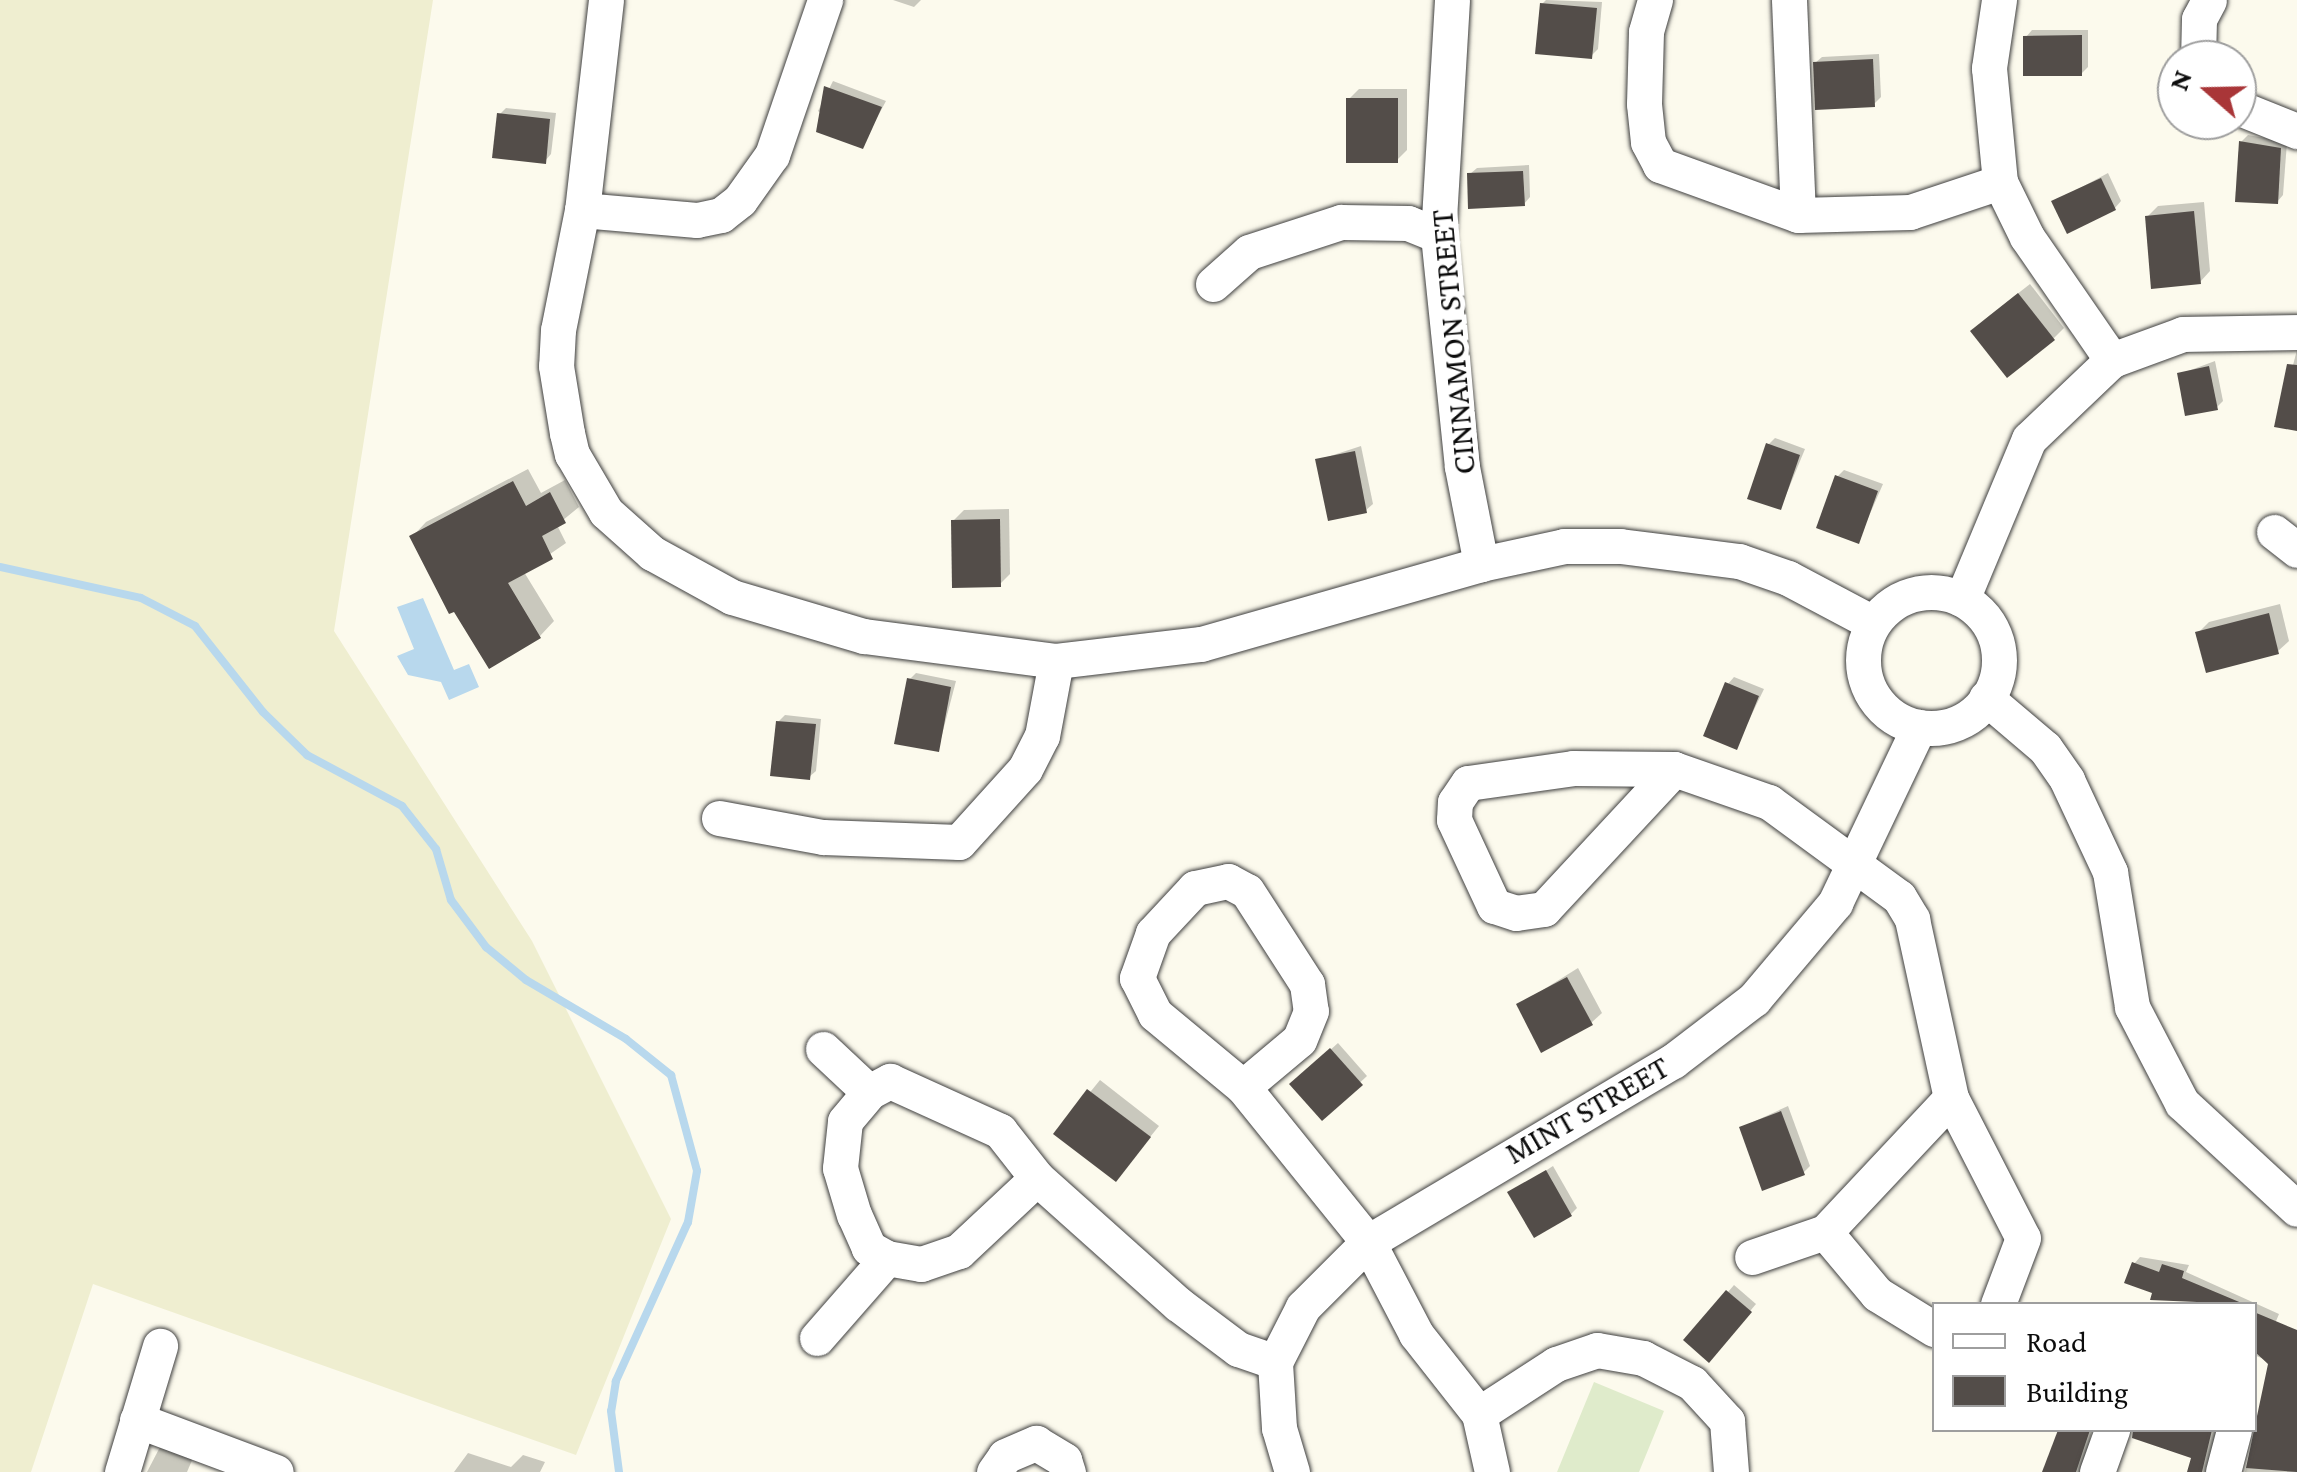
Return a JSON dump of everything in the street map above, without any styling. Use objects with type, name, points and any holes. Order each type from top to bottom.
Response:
[{"type":"street","points":[[606,0],[582,210],[556,366],[572,454],[606,512],[652,553],[732,597],[864,636],[1056,661],[1201,644],[1481,564],[1564,546],[1739,561],[1788,578],[1873,624]]},
{"type":"street","points":[[582,210],[696,220],[721,215],[740,200],[772,155],[824,0]]},
{"type":"street","name":"CINNAMON STREET","points":[[1452,0],[1438,235],[1462,466],[1481,564]]},
{"type":"street","points":[[1655,0],[1646,32],[1644,104],[1648,142],[1660,165],[1798,215],[1910,212],[2000,182]]},
{"type":"street","points":[[1790,0],[1798,215]]},
{"type":"street","points":[[1999,0],[1989,68],[2000,182],[2027,237],[2112,360]]},
{"type":"street","points":[[2199,40],[2200,19],[2209,0]]},
{"type":"street","points":[[2257,115],[2297,130]]},
{"type":"street","points":[[1212,284],[1249,252],[1341,222],[1408,222],[1438,235]]},
{"type":"street","points":[[1962,600],[2029,438],[2112,360],[2183,334],[2297,332]]},
{"type":"street","points":[[1913,594],[1962,600],[1990,625],[1996,644],[1998,662],[1986,698],[1957,723],[1919,727],[1881,707],[1868,688],[1863,666],[1873,624],[1913,594]]},
{"type":"street","points":[[719,818],[823,837],[964,855],[1025,769],[1042,736],[1056,661]]},
{"type":"street","points":[[1986,698],[2046,748],[2067,780],[2110,872],[2132,1007],[2182,1103],[2297,1209]]},
{"type":"street","name":"MINT STREET","points":[[1275,1362],[1303,1308],[1368,1242],[1715,1029],[1800,949],[1855,869],[1919,727]]},
{"type":"street","points":[[1674,769],[1544,908],[1516,914],[1494,906],[1446,797],[1468,783],[1573,768],[1674,769],[1769,802],[1898,898],[1912,919],[1952,1098],[2023,1238],[1999,1302]]},
{"type":"street","points":[[1242,1087],[1299,1040],[1311,1011],[1307,984],[1231,868],[1195,888],[1153,933],[1137,978],[1155,1014],[1242,1087],[1368,1242],[1416,1334],[1479,1414],[1492,1472]]},
{"type":"street","points":[[823,1049],[869,1092]]},
{"type":"street","points":[[1038,1178],[958,1251],[921,1264],[887,1258],[869,1248],[840,1168],[845,1121],[869,1092],[890,1082],[923,1091],[1000,1131],[1038,1178],[1178,1304],[1238,1349],[1275,1362],[1279,1428],[1292,1472]]},
{"type":"street","points":[[1752,1256],[1825,1232],[1952,1098]]},
{"type":"street","points":[[1825,1232],[1877,1294],[1932,1328]]},
{"type":"street","points":[[817,1338],[887,1258]]},
{"type":"street","points":[[122,1472],[160,1346]]},
{"type":"street","points":[[1479,1414],[1556,1364],[1597,1350],[1643,1358],[1692,1383],[1727,1421],[1731,1472]]},
{"type":"street","points":[[137,1420],[276,1472]]},
{"type":"street","points":[[2097,1472],[2111,1432]]},
{"type":"street","points":[[2224,1472],[2234,1432]]},
{"type":"street","points":[[994,1472],[1005,1456],[1036,1444],[1064,1460],[1068,1472]]},
{"type":"green space","points":[[0,0],[433,0],[334,631],[532,941],[671,1219],[576,1455],[93,1284],[31,1472],[0,1472]]},
{"type":"green space","points":[[1594,1382],[1664,1411],[1639,1472],[1557,1472]]},
{"type":"water","points":[[423,598],[454,670],[469,664],[479,687],[449,700],[441,682],[408,675],[397,656],[414,649],[397,607]]},
{"type":"building","points":[[1540,3],[1597,8],[1592,59],[1535,54]]},
{"type":"building","points":[[2082,35],[2082,76],[2023,76],[2023,36]]},
{"type":"building","points":[[1873,59],[1875,107],[1815,110],[1813,62]]},
{"type":"building","points":[[824,86],[882,107],[863,149],[816,132]]},
{"type":"building","points":[[1346,98],[1398,98],[1398,163],[1346,163]]},
{"type":"building","points":[[497,113],[550,119],[546,164],[492,158]]},
{"type":"building","points":[[2239,141],[2281,148],[2278,204],[2235,202]]},
{"type":"building","points":[[1523,171],[1525,206],[1468,209],[1467,173]]},
{"type":"building","points":[[2101,178],[2116,210],[2067,234],[2051,201]]},
{"type":"building","points":[[2194,211],[2201,284],[2151,289],[2145,216]]},
{"type":"building","points":[[2018,293],[2055,340],[2007,378],[1970,331]]},
{"type":"building","points":[[2287,364],[2297,365],[2297,431],[2274,427]]},
{"type":"building","points":[[2209,366],[2218,410],[2185,416],[2177,373]]},
{"type":"building","points":[[1766,443],[1800,455],[1781,510],[1747,499]]},
{"type":"building","points":[[1355,451],[1367,513],[1328,521],[1315,459]]},
{"type":"building","points":[[1835,475],[1878,491],[1859,544],[1816,528]]},
{"type":"building","points":[[513,481],[526,506],[550,492],[566,523],[542,536],[553,559],[508,583],[541,638],[489,669],[454,612],[449,614],[409,536]]},
{"type":"building","points":[[1000,519],[1001,587],[952,588],[951,520]]},
{"type":"building","points":[[2269,613],[2279,654],[2206,673],[2195,632]]},
{"type":"building","points":[[907,678],[951,687],[939,752],[894,744]]},
{"type":"building","points":[[1725,682],[1759,696],[1737,750],[1703,736]]},
{"type":"building","points":[[776,721],[816,724],[810,780],[770,776]]},
{"type":"building","points":[[1567,977],[1593,1025],[1541,1053],[1516,1004]]},
{"type":"building","points":[[1330,1048],[1363,1085],[1322,1121],[1289,1084]]},
{"type":"building","points":[[1087,1089],[1151,1137],[1116,1182],[1053,1134]]},
{"type":"building","points":[[1781,1111],[1805,1175],[1762,1191],[1739,1127]]},
{"type":"building","points":[[1546,1170],[1572,1216],[1534,1238],[1507,1192]]},
{"type":"building","points":[[2132,1262],[2159,1272],[2162,1264],[2184,1271],[2182,1278],[2239,1302],[2150,1300],[2152,1293],[2124,1283]]},
{"type":"building","points":[[1726,1290],[1752,1312],[1709,1363],[1683,1340]]},
{"type":"building","points":[[2257,1313],[2297,1330],[2297,1472],[2246,1468],[2254,1432],[2257,1432],[2268,1364],[2257,1354]]},
{"type":"building","points":[[2057,1432],[2089,1432],[2076,1472],[2042,1472]]},
{"type":"building","points":[[2133,1432],[2212,1432],[2202,1472],[2187,1472],[2191,1458],[2132,1438]]},
{"type":"waterway","points":[[0,567],[141,598],[195,626],[263,712],[307,755],[402,806],[436,849],[451,900],[486,947],[526,980],[626,1039],[671,1075],[697,1171],[688,1222],[616,1381],[611,1411],[619,1472]]}]
